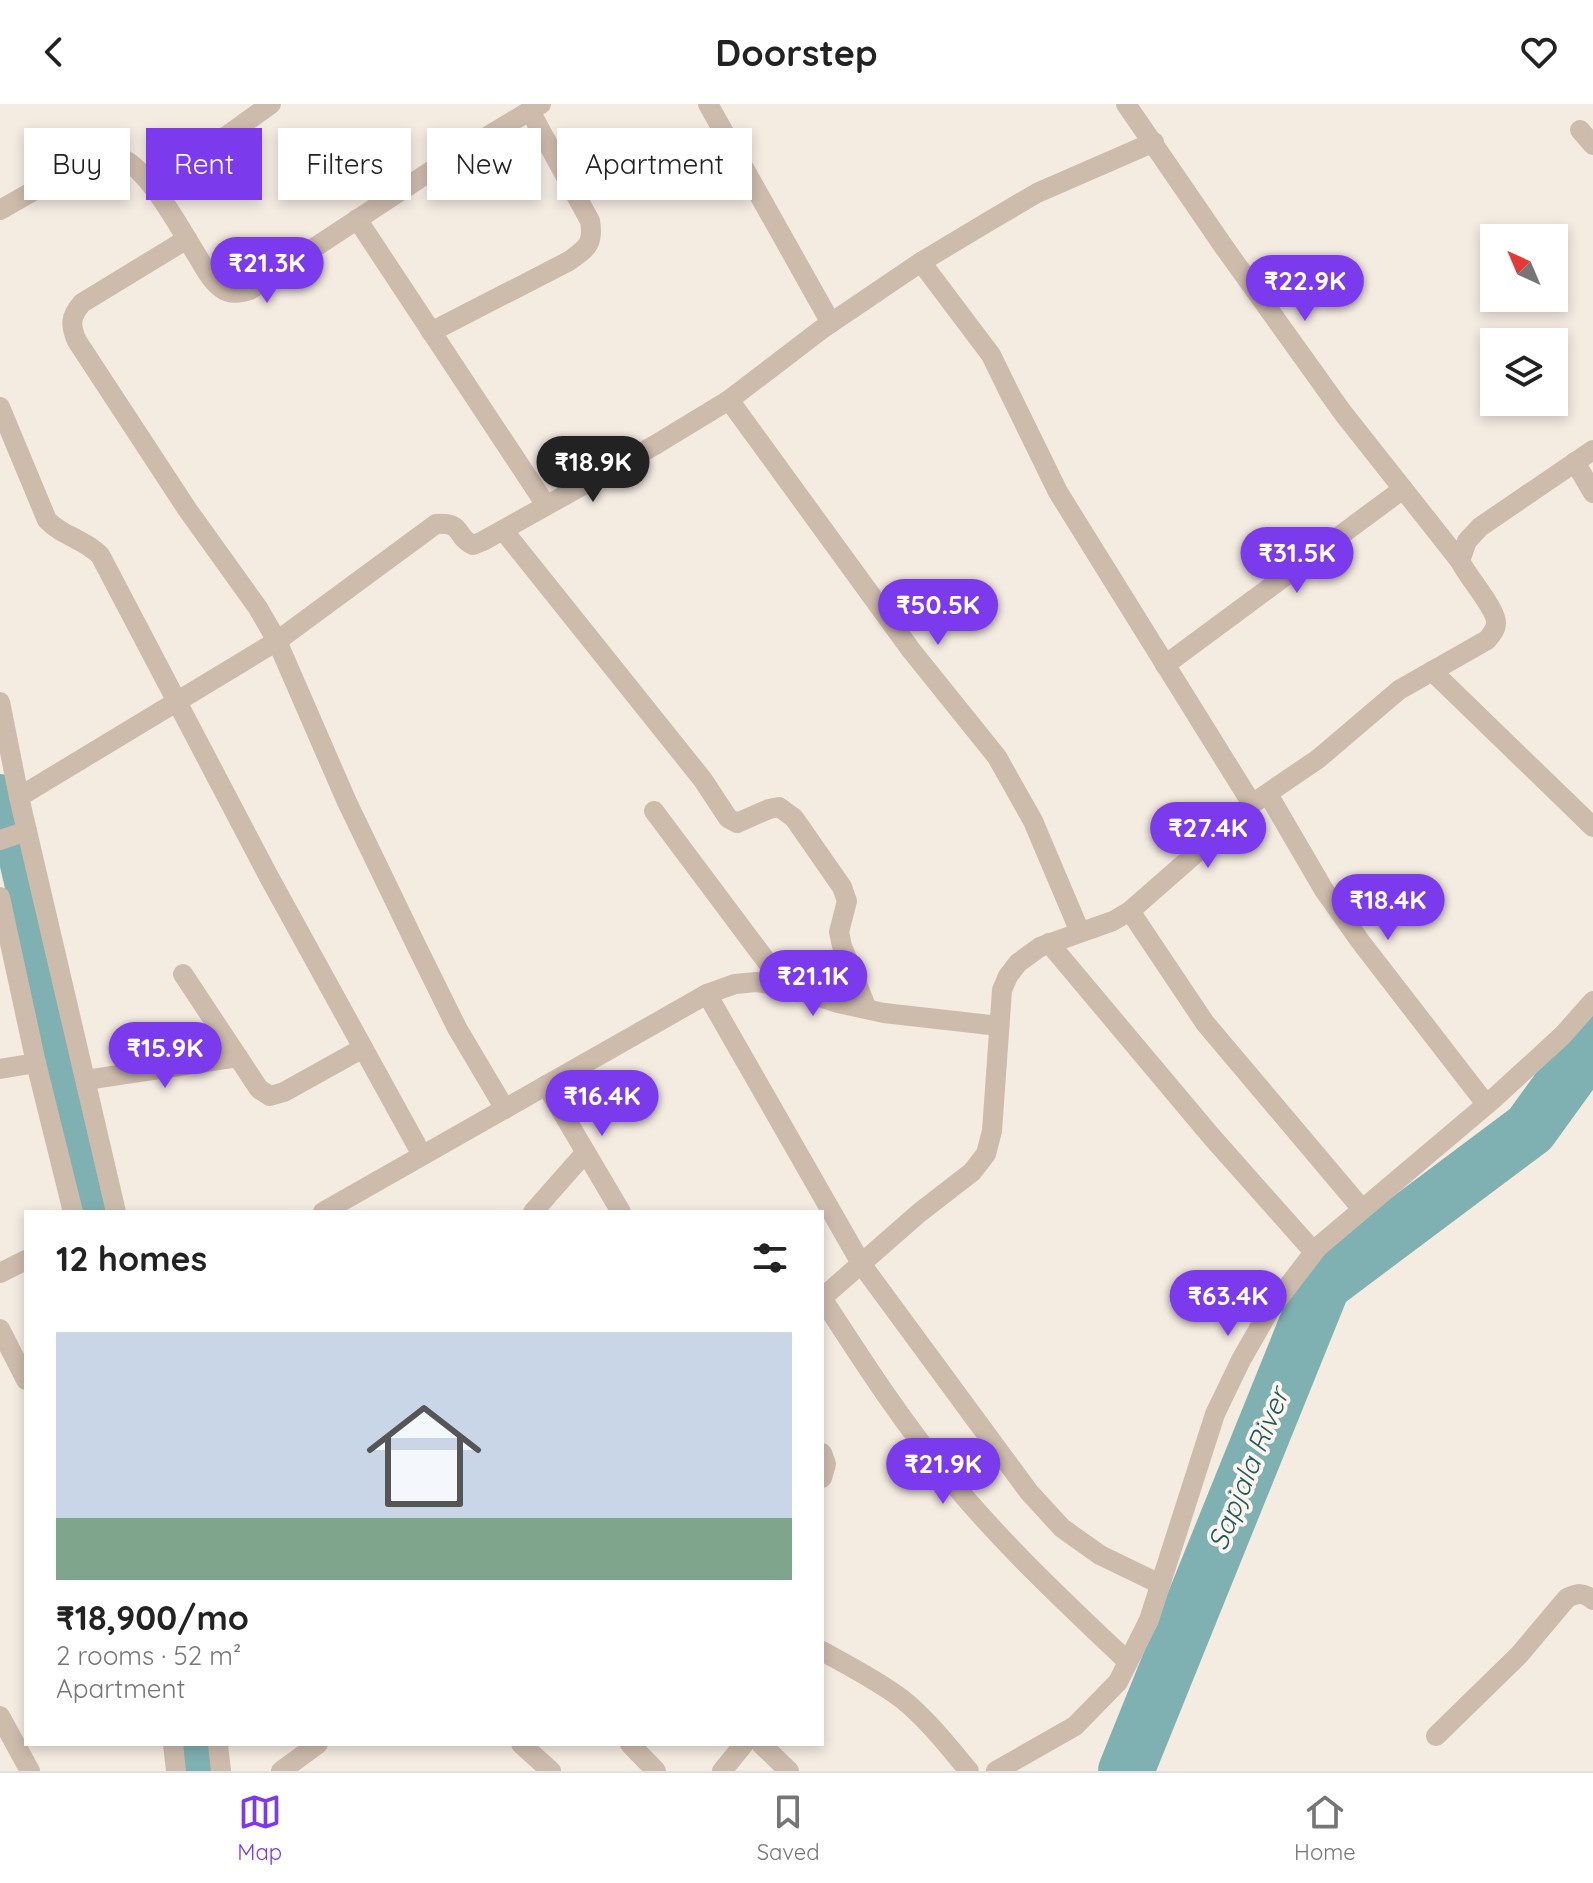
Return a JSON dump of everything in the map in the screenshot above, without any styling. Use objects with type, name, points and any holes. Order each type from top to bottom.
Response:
[{"type":"street","points":[[238,128],[271,104]]},
{"type":"street","points":[[708,104],[831,323]]},
{"type":"street","points":[[824,1296],[919,1213],[972,1172],[986,1154],[992,1131],[1002,990],[1018,963],[1049,943],[1113,921],[1130,911],[1260,799],[1318,759],[1399,690],[1487,640],[1495,631],[1497,621],[1493,611],[1468,578],[1460,561],[1343,413],[1126,104]]},
{"type":"street","points":[[162,200],[221,289],[237,294],[250,290],[440,165],[535,107],[590,221],[593,236],[586,249],[569,261],[431,332]]},
{"type":"street","points":[[19,797],[277,641],[436,524],[456,526],[465,542],[473,545],[503,530],[729,400],[831,323],[921,262],[1037,193],[1154,142]]},
{"type":"street","points":[[0,210],[91,158],[108,155],[120,157],[146,179]]},
{"type":"street","points":[[357,219],[546,505]]},
{"type":"street","points":[[187,239],[82,303],[72,314],[70,326],[187,509],[258,608],[277,641],[347,802],[417,947],[457,1028],[505,1109]]},
{"type":"street","points":[[921,262],[991,355],[1058,492],[1165,665],[1342,915],[1486,1104]]},
{"type":"street","points":[[729,400],[911,650],[997,757],[1033,821],[1080,932]]},
{"type":"street","points":[[0,407],[47,520],[56,530],[87,543],[100,555],[422,1155]]},
{"type":"street","points":[[1460,561],[1467,541],[1480,527],[1593,450]]},
{"type":"street","points":[[1575,462],[1593,493]]},
{"type":"street","points":[[1165,665],[1403,489]]},
{"type":"street","points":[[503,530],[703,780],[728,818],[737,823],[779,807],[794,818],[842,887],[847,901],[839,932],[867,1009]]},
{"type":"street","points":[[1432,671],[1593,827]]},
{"type":"street","points":[[0,702],[19,797],[15,835],[86,1080],[116,1210]]},
{"type":"street","points":[[654,811],[785,986]]},
{"type":"street","points":[[0,897],[73,1210]]},
{"type":"street","points":[[1130,911],[1205,1023],[1362,1209]]},
{"type":"street","points":[[1049,943],[1211,1136],[1314,1252]]},
{"type":"street","points":[[183,974],[259,1089],[270,1096],[284,1092],[363,1048]]},
{"type":"street","points":[[326,1210],[707,994],[735,984],[756,982],[785,986],[867,1009],[999,1026]]},
{"type":"street","points":[[707,994],[862,1265],[1029,1492],[1062,1528],[1100,1555],[1160,1584]]},
{"type":"street","points":[[996,1771],[1075,1726],[1118,1682],[1149,1620],[1215,1414],[1269,1311],[1314,1252],[1563,1035],[1593,1001]]},
{"type":"street","points":[[86,1080],[238,1057]]},
{"type":"street","points":[[0,1069],[36,1063]]},
{"type":"street","points":[[546,1085],[620,1210]]},
{"type":"street","points":[[535,1210],[585,1153]]},
{"type":"street","points":[[0,1273],[24,1261]]},
{"type":"street","points":[[824,1301],[871,1374],[955,1486],[1023,1562],[1128,1662]]},
{"type":"street","points":[[0,1329],[24,1376]]},
{"type":"street","points":[[1436,1736],[1519,1655],[1567,1598],[1585,1594],[1593,1600]]},
{"type":"street","points":[[824,1652],[875,1680],[903,1700],[969,1771]]},
{"type":"street","points":[[0,1716],[30,1771]]},
{"type":"street","points":[[173,1746],[176,1771]]},
{"type":"street","points":[[218,1746],[221,1771]]},
{"type":"street","points":[[281,1771],[315,1746]]},
{"type":"street","points":[[523,1746],[551,1771]]},
{"type":"street","points":[[632,1746],[656,1771]]},
{"type":"street","points":[[722,1771],[742,1746]]},
{"type":"street","points":[[763,1746],[789,1771]]},
{"type":"waterway","points":[[0,791],[97,1210]]},
{"type":"waterway","name":"Sapjala River","points":[[1126,1771],[1323,1284],[1530,1129],[1593,1042]]},
{"type":"waterway","points":[[194,1746],[196,1771]]}]
